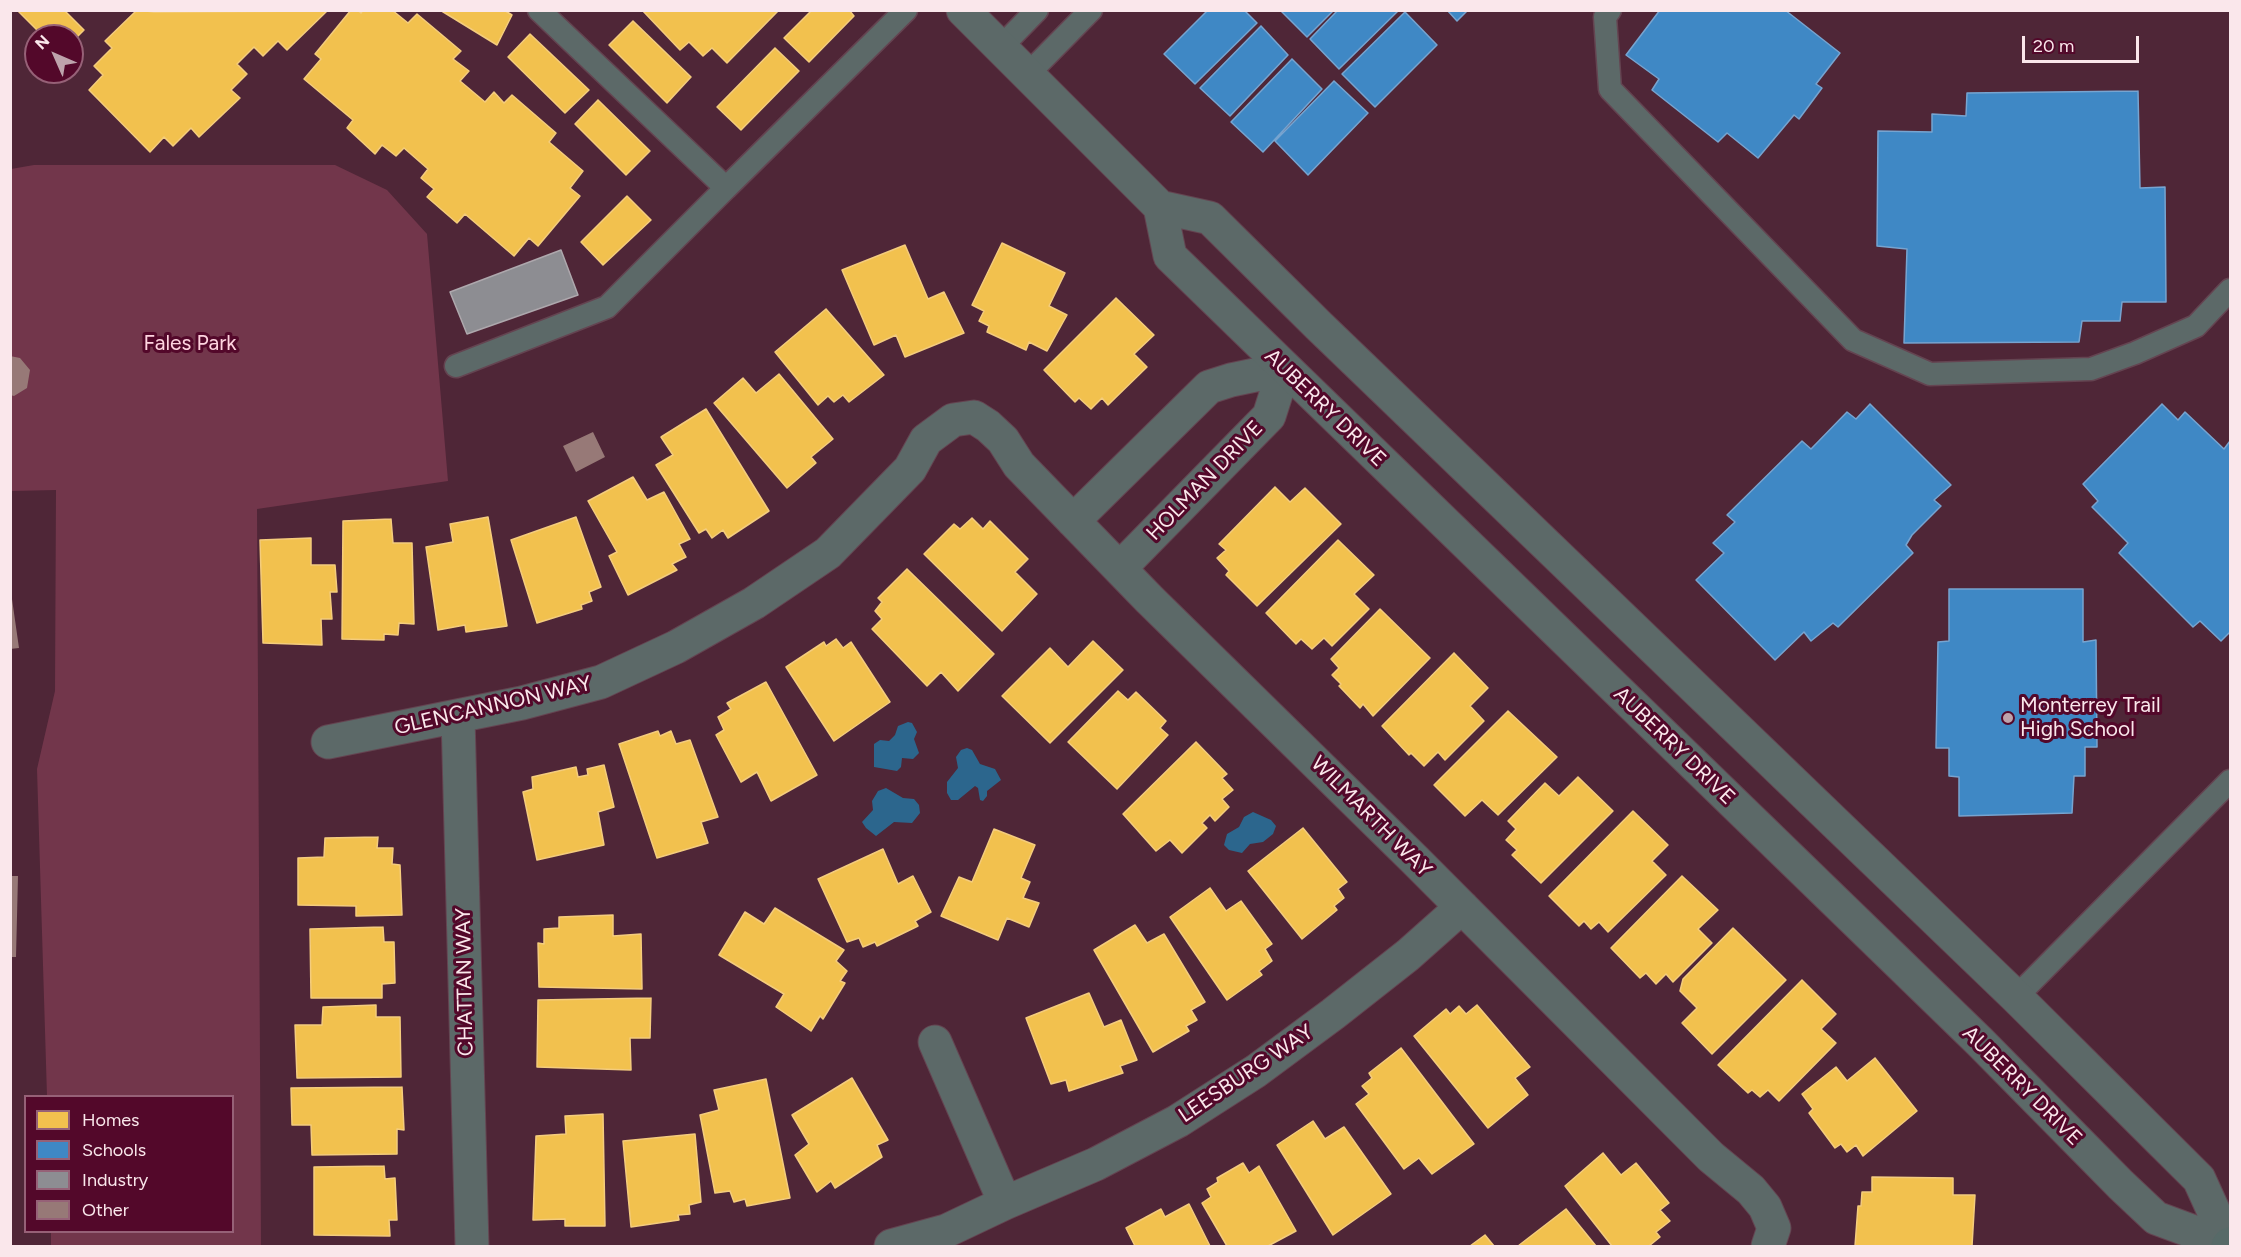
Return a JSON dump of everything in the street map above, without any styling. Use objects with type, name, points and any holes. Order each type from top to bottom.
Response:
[{"type":"street","points":[[963,10],[1160,207]]},
{"type":"street","name":"AUBERRY DRIVE","points":[[1160,207],[1210,218],[1318,325],[2016,997],[2199,1179],[2229,1245],[2156,1218],[1980,1042],[1170,256],[1160,207]]},
{"type":"street","points":[[1073,521],[1209,387],[1284,369]]},
{"type":"street","name":"HOLMAN DRIVE","points":[[1120,568],[1269,416],[1284,369]]},
{"type":"street","name":"WILMARTH WAY","points":[[961,418],[974,417],[988,426],[1003,441],[1019,465],[1073,521],[1711,1157],[1751,1190],[1765,1207],[1771,1237]]},
{"type":"street","name":"GLENCANNON WAY","points":[[328,741],[458,717],[601,682],[676,647],[754,603],[828,553],[910,469],[926,440],[953,420],[961,418]]},
{"type":"street","name":"CHATTAN WAY","points":[[458,717],[472,1246]]},
{"type":"street","name":"LEESBURG WAY","points":[[891,1246],[945,1231],[1096,1164],[1178,1121],[1256,1071],[1408,955],[1462,907]]},
{"type":"street","points":[[934,1042],[1005,1203]]},
{"type":"lane","points":[[539,10],[726,188]]},
{"type":"lane","points":[[456,366],[607,307],[906,10]]},
{"type":"lane","points":[[1001,47],[1037,10]]},
{"type":"lane","points":[[1028,74],[1091,10]]},
{"type":"lane","points":[[1610,10],[1605,16],[1610,89],[1853,340],[1930,374],[2091,369],[2135,353],[2196,326],[2230,290]]},
{"type":"lane","points":[[2016,997],[2230,781]]},
{"type":"green space","name":"Fales Park","points":[[34,165],[335,165],[387,190],[427,234],[448,481],[257,509],[261,1246],[51,1246],[51,1233],[234,1233],[234,1095],[47,1095],[37,769],[55,691],[56,490],[11,491],[11,169]]},
{"type":"water","points":[[908,722],[912,723],[917,732],[914,739],[919,753],[913,759],[902,758],[901,767],[897,771],[874,767],[874,744],[880,740],[889,741],[895,735],[898,726]]},
{"type":"water","points":[[967,748],[972,750],[980,764],[995,769],[1001,780],[987,791],[987,796],[983,801],[980,800],[978,788],[975,786],[958,800],[951,800],[947,793],[947,782],[958,768],[956,757],[961,750]]},
{"type":"water","points":[[886,788],[903,798],[914,799],[919,805],[920,813],[912,823],[894,822],[876,836],[862,822],[873,810],[872,801],[878,791]]},
{"type":"water","points":[[1253,812],[1271,820],[1276,826],[1273,834],[1263,842],[1250,844],[1242,853],[1229,850],[1224,845],[1227,834],[1239,827],[1244,817]]},
{"type":"building: Homes","points":[[17,10],[64,10],[78,24],[31,24]]},
{"type":"building: Homes","points":[[137,10],[154,12],[327,11],[287,50],[278,41],[263,56],[254,47],[237,64],[247,74],[231,90],[240,98],[199,137],[191,128],[173,146],[164,137],[150,152],[89,90],[103,75],[94,66],[112,48],[105,41]]},
{"type":"building: Homes","points":[[351,10],[361,13],[363,10],[392,10],[408,23],[417,14],[461,51],[453,59],[469,71],[460,81],[485,102],[494,92],[504,103],[512,95],[556,133],[549,142],[583,171],[570,188],[580,196],[538,246],[529,238],[514,256],[465,214],[457,223],[427,197],[434,189],[421,178],[428,169],[404,148],[396,156],[382,145],[375,154],[347,128],[353,120],[304,79],[321,59],[315,54]]},
{"type":"building: Homes","points":[[440,10],[504,10],[512,15],[497,45]]},
{"type":"building: Homes","points":[[642,10],[779,10],[727,63],[712,48],[703,56],[689,42],[680,50]]},
{"type":"building: Homes","points":[[812,10],[849,10],[854,16],[809,62],[784,38]]},
{"type":"building: Homes","points":[[633,21],[691,77],[667,103],[609,45]]},
{"type":"building: Homes","points":[[530,34],[589,90],[565,113],[508,57]]},
{"type":"building: Homes","points":[[775,48],[799,71],[741,130],[717,107]]},
{"type":"building: Homes","points":[[598,100],[650,151],[626,175],[575,124]]},
{"type":"building: Homes","points":[[627,196],[651,220],[603,265],[581,242]]},
{"type":"building: Homes","points":[[1002,243],[1065,273],[1049,306],[1067,315],[1047,351],[1029,342],[1026,350],[987,332],[989,326],[979,321],[984,311],[972,305]]},
{"type":"building: Homes","points":[[905,245],[928,299],[944,292],[964,333],[905,357],[896,335],[874,345],[842,270]]},
{"type":"building: Homes","points":[[1116,298],[1154,335],[1134,354],[1147,367],[1108,405],[1102,398],[1091,409],[1079,398],[1075,402],[1044,370]]},
{"type":"building: Homes","points":[[826,309],[884,375],[849,402],[843,395],[834,402],[828,396],[818,405],[775,352]]},
{"type":"building: Homes","points":[[779,374],[833,439],[811,457],[816,463],[787,488],[714,403],[743,378],[756,393]]},
{"type":"building: Homes","points":[[706,409],[769,511],[728,538],[723,530],[712,538],[706,529],[699,533],[656,465],[673,455],[661,437]]},
{"type":"building: Homes","points":[[633,477],[647,500],[664,492],[690,539],[679,544],[686,557],[672,564],[677,570],[628,595],[609,556],[617,552],[588,501]]},
{"type":"building: Homes","points":[[1275,487],[1290,502],[1305,488],[1341,524],[1257,606],[1226,575],[1229,571],[1217,558],[1226,550],[1219,544]]},
{"type":"building: Homes","points":[[488,517],[507,626],[466,632],[465,625],[438,630],[426,547],[453,542],[450,524]]},
{"type":"building: Homes","points":[[576,517],[601,587],[589,592],[592,601],[581,605],[582,609],[537,623],[511,540]]},
{"type":"building: Homes","points":[[972,518],[983,529],[990,521],[1028,559],[1015,572],[1037,594],[1002,631],[924,554],[954,524],[960,529]]},
{"type":"building: Homes","points":[[391,519],[393,543],[412,543],[414,624],[399,623],[398,635],[384,634],[384,640],[342,639],[343,521]]},
{"type":"building: Homes","points":[[311,538],[311,565],[335,565],[337,592],[330,592],[332,619],[321,619],[322,645],[263,643],[260,540]]},
{"type":"building: Homes","points":[[1338,540],[1374,575],[1354,594],[1369,609],[1332,646],[1324,638],[1312,649],[1301,639],[1296,644],[1266,613]]},
{"type":"building: Homes","points":[[907,569],[994,654],[958,691],[941,672],[927,686],[872,629],[882,619],[875,611],[882,602],[878,598]]},
{"type":"building: Homes","points":[[1380,609],[1430,658],[1373,716],[1363,704],[1360,708],[1339,686],[1341,684],[1332,675],[1339,668],[1331,659]]},
{"type":"building: Homes","points":[[836,639],[843,648],[851,642],[890,702],[834,741],[786,667],[824,642],[826,646]]},
{"type":"building: Homes","points":[[1093,641],[1123,670],[1050,743],[1002,696],[1050,648],[1068,667]]},
{"type":"building: Homes","points":[[1454,653],[1488,688],[1470,706],[1484,721],[1445,760],[1438,752],[1424,766],[1411,753],[1409,755],[1382,726]]},
{"type":"building: Homes","points":[[766,682],[817,775],[771,801],[757,772],[741,782],[716,735],[724,730],[718,717],[731,709],[727,703]]},
{"type":"building: Homes","points":[[1118,691],[1128,700],[1136,692],[1166,721],[1160,728],[1168,735],[1117,789],[1068,742]]},
{"type":"building: Homes","points":[[1508,711],[1557,757],[1498,815],[1482,800],[1465,816],[1434,785]]},
{"type":"building: Homes","points":[[658,731],[660,736],[671,731],[676,744],[690,740],[718,817],[701,822],[708,843],[657,858],[619,744]]},
{"type":"building: Homes","points":[[1196,742],[1227,774],[1222,778],[1233,790],[1222,799],[1229,807],[1215,821],[1210,815],[1202,823],[1207,828],[1182,853],[1170,840],[1156,851],[1123,814]]},
{"type":"building: Homes","points":[[604,765],[614,807],[598,812],[604,845],[537,860],[523,792],[533,789],[532,777],[576,767],[578,777],[588,775],[587,769]]},
{"type":"building: Homes","points":[[1578,777],[1613,811],[1541,883],[1512,855],[1517,850],[1506,840],[1516,829],[1508,821],[1545,783],[1559,796]]},
{"type":"building: Homes","points":[[1633,811],[1668,845],[1652,861],[1666,875],[1608,932],[1599,922],[1591,929],[1584,921],[1579,926],[1549,896]]},
{"type":"building: Homes","points":[[1303,828],[1347,882],[1338,889],[1344,898],[1334,906],[1337,910],[1302,939],[1248,871]]},
{"type":"building: Homes","points":[[994,829],[1035,845],[1021,878],[1030,882],[1023,898],[1039,903],[1029,927],[1007,918],[998,940],[941,916],[959,877],[972,882]]},
{"type":"building: Homes","points":[[378,837],[377,848],[393,848],[392,864],[400,865],[402,915],[356,916],[356,906],[298,905],[298,858],[324,857],[325,838]]},
{"type":"building: Homes","points":[[883,849],[898,884],[913,876],[931,912],[915,921],[918,926],[877,946],[875,942],[863,947],[859,938],[847,942],[818,879]]},
{"type":"building: Homes","points":[[1682,876],[1718,910],[1698,929],[1712,943],[1673,982],[1666,974],[1656,984],[1646,973],[1640,978],[1611,948]]},
{"type":"building: Homes","points":[[1210,888],[1226,911],[1241,901],[1272,944],[1265,949],[1272,961],[1259,971],[1262,975],[1227,1000],[1170,917]]},
{"type":"building: Homes","points":[[775,908],[844,950],[836,961],[847,971],[840,981],[845,983],[823,1019],[820,1016],[811,1031],[776,1007],[784,994],[719,955],[745,912],[764,924]]},
{"type":"building: Homes","points":[[613,915],[613,936],[641,934],[642,989],[539,987],[538,943],[544,944],[544,929],[559,928],[559,917]]},
{"type":"building: Homes","points":[[1135,925],[1147,943],[1164,934],[1205,1002],[1191,1010],[1197,1020],[1186,1026],[1189,1031],[1153,1052],[1094,950]]},
{"type":"building: Homes","points":[[383,927],[384,942],[394,942],[395,983],[382,984],[382,998],[311,998],[310,929]]},
{"type":"building: Homes","points":[[1733,928],[1786,980],[1712,1054],[1682,1023],[1697,1008],[1680,991],[1683,979]]},
{"type":"building: Homes","points":[[1802,980],[1836,1014],[1821,1029],[1836,1043],[1779,1101],[1768,1090],[1760,1097],[1752,1090],[1748,1093],[1718,1065]]},
{"type":"building: Homes","points":[[1089,993],[1104,1027],[1121,1020],[1137,1060],[1120,1066],[1123,1073],[1069,1091],[1066,1080],[1051,1084],[1026,1018]]},
{"type":"building: Homes","points":[[651,998],[650,1038],[630,1038],[631,1070],[537,1067],[538,1000]]},
{"type":"building: Homes","points":[[376,1005],[376,1017],[400,1017],[401,1077],[297,1078],[295,1025],[322,1025],[323,1007]]},
{"type":"building: Homes","points":[[1477,1005],[1530,1067],[1515,1078],[1528,1095],[1488,1128],[1414,1036],[1446,1009],[1450,1014],[1459,1006],[1466,1014]]},
{"type":"building: Homes","points":[[1401,1048],[1474,1144],[1432,1174],[1419,1158],[1404,1169],[1356,1104],[1369,1094],[1362,1086],[1372,1078],[1369,1073]]},
{"type":"building: Homes","points":[[1875,1058],[1917,1111],[1863,1156],[1856,1145],[1847,1152],[1841,1144],[1835,1148],[1809,1113],[1813,1109],[1802,1094],[1836,1067],[1847,1081]]},
{"type":"building: Homes","points":[[852,1078],[888,1140],[877,1145],[882,1157],[835,1188],[831,1181],[817,1192],[795,1155],[809,1144],[792,1115]]},
{"type":"building: Homes","points":[[766,1079],[790,1198],[747,1206],[745,1199],[734,1202],[730,1191],[715,1193],[700,1115],[719,1110],[714,1090]]},
{"type":"building: Homes","points":[[402,1087],[404,1130],[397,1129],[397,1154],[312,1155],[311,1125],[292,1125],[291,1088]]},
{"type":"building: Homes","points":[[603,1114],[605,1226],[565,1226],[565,1219],[533,1220],[536,1136],[566,1134],[565,1116]]},
{"type":"building: Homes","points":[[1313,1121],[1325,1139],[1344,1127],[1391,1194],[1333,1235],[1277,1145]]},
{"type":"building: Homes","points":[[695,1134],[701,1202],[689,1205],[690,1214],[678,1215],[679,1220],[631,1227],[623,1141]]},
{"type":"building: Homes","points":[[1603,1153],[1621,1175],[1636,1163],[1669,1203],[1660,1210],[1670,1221],[1656,1232],[1660,1237],[1649,1246],[1612,1246],[1565,1186]]},
{"type":"building: Homes","points":[[1243,1163],[1249,1173],[1259,1166],[1296,1231],[1268,1246],[1227,1246],[1202,1203],[1211,1197],[1207,1189],[1218,1182],[1217,1178]]},
{"type":"building: Homes","points":[[384,1166],[385,1179],[395,1178],[397,1220],[389,1220],[390,1236],[314,1235],[314,1167]]},
{"type":"building: Homes","points":[[1872,1177],[1953,1178],[1953,1195],[1975,1195],[1972,1246],[1855,1246],[1858,1206],[1861,1206],[1862,1192],[1872,1192]]},
{"type":"building: Homes","points":[[1189,1204],[1210,1246],[1135,1246],[1126,1228],[1161,1209],[1165,1217]]},
{"type":"building: Homes","points":[[1566,1209],[1596,1246],[1518,1246]]},
{"type":"building: Homes","points":[[1485,1235],[1494,1246],[1470,1246]]},
{"type":"building: Schools","points":[[1208,10],[1244,10],[1257,23],[1195,84],[1164,54]]},
{"type":"building: Schools","points":[[1280,10],[1334,10],[1307,37]]},
{"type":"building: Schools","points":[[1338,10],[1398,11],[1339,69],[1310,39]]},
{"type":"building: Schools","points":[[1447,10],[1468,10],[1457,21]]},
{"type":"building: Schools","points":[[1660,10],[1785,10],[1840,53],[1816,84],[1822,88],[1799,119],[1794,115],[1758,158],[1727,133],[1718,142],[1652,90],[1659,79],[1626,55]]},
{"type":"building: Schools","points":[[1405,12],[1437,45],[1375,107],[1342,74]]},
{"type":"building: Schools","points":[[1261,26],[1288,55],[1230,116],[1200,88]]},
{"type":"building: Schools","points":[[1292,59],[1322,89],[1263,152],[1231,122]]},
{"type":"building: Schools","points":[[1334,81],[1368,113],[1308,175],[1275,141]]},
{"type":"building: Schools","points":[[2138,91],[2140,188],[2165,187],[2166,302],[2122,302],[2120,321],[2082,321],[2079,342],[1904,343],[1907,249],[1877,246],[1878,131],[1932,132],[1932,114],[1966,116],[1967,93]]},
{"type":"building: Schools","points":[[1870,404],[1951,485],[1934,500],[1941,506],[1912,535],[1906,545],[1913,553],[1838,627],[1833,623],[1811,641],[1804,632],[1775,660],[1696,580],[1724,553],[1713,543],[1735,522],[1727,515],[1802,441],[1811,449],[1847,412],[1856,419]]},
{"type":"building: Schools","points":[[2162,404],[2178,420],[2185,412],[2224,449],[2230,441],[2230,634],[2221,641],[2200,621],[2193,627],[2119,553],[2128,543],[2092,507],[2098,501],[2083,484]]},
{"type":"building: Schools","points":[[1949,589],[2083,589],[2083,642],[2096,640],[2097,747],[2085,747],[2085,776],[2074,776],[2072,813],[1959,816],[1959,777],[1949,776],[1949,748],[1936,748],[1938,642],[1949,641]]},
{"type":"building: Industry","points":[[561,250],[578,295],[467,334],[450,292]]},
{"type":"building: Other","points":[[10,356],[20,358],[30,370],[27,388],[14,396],[10,395]]},
{"type":"building: Other","points":[[593,432],[605,457],[576,472],[563,446]]},
{"type":"building: Other","points":[[10,585],[19,648],[10,649]]},
{"type":"building: Other","points":[[10,876],[18,876],[16,957],[10,957]]},
{"type":"place","name":"Monterrey Trail High School","points":[[2008,718]]}]
